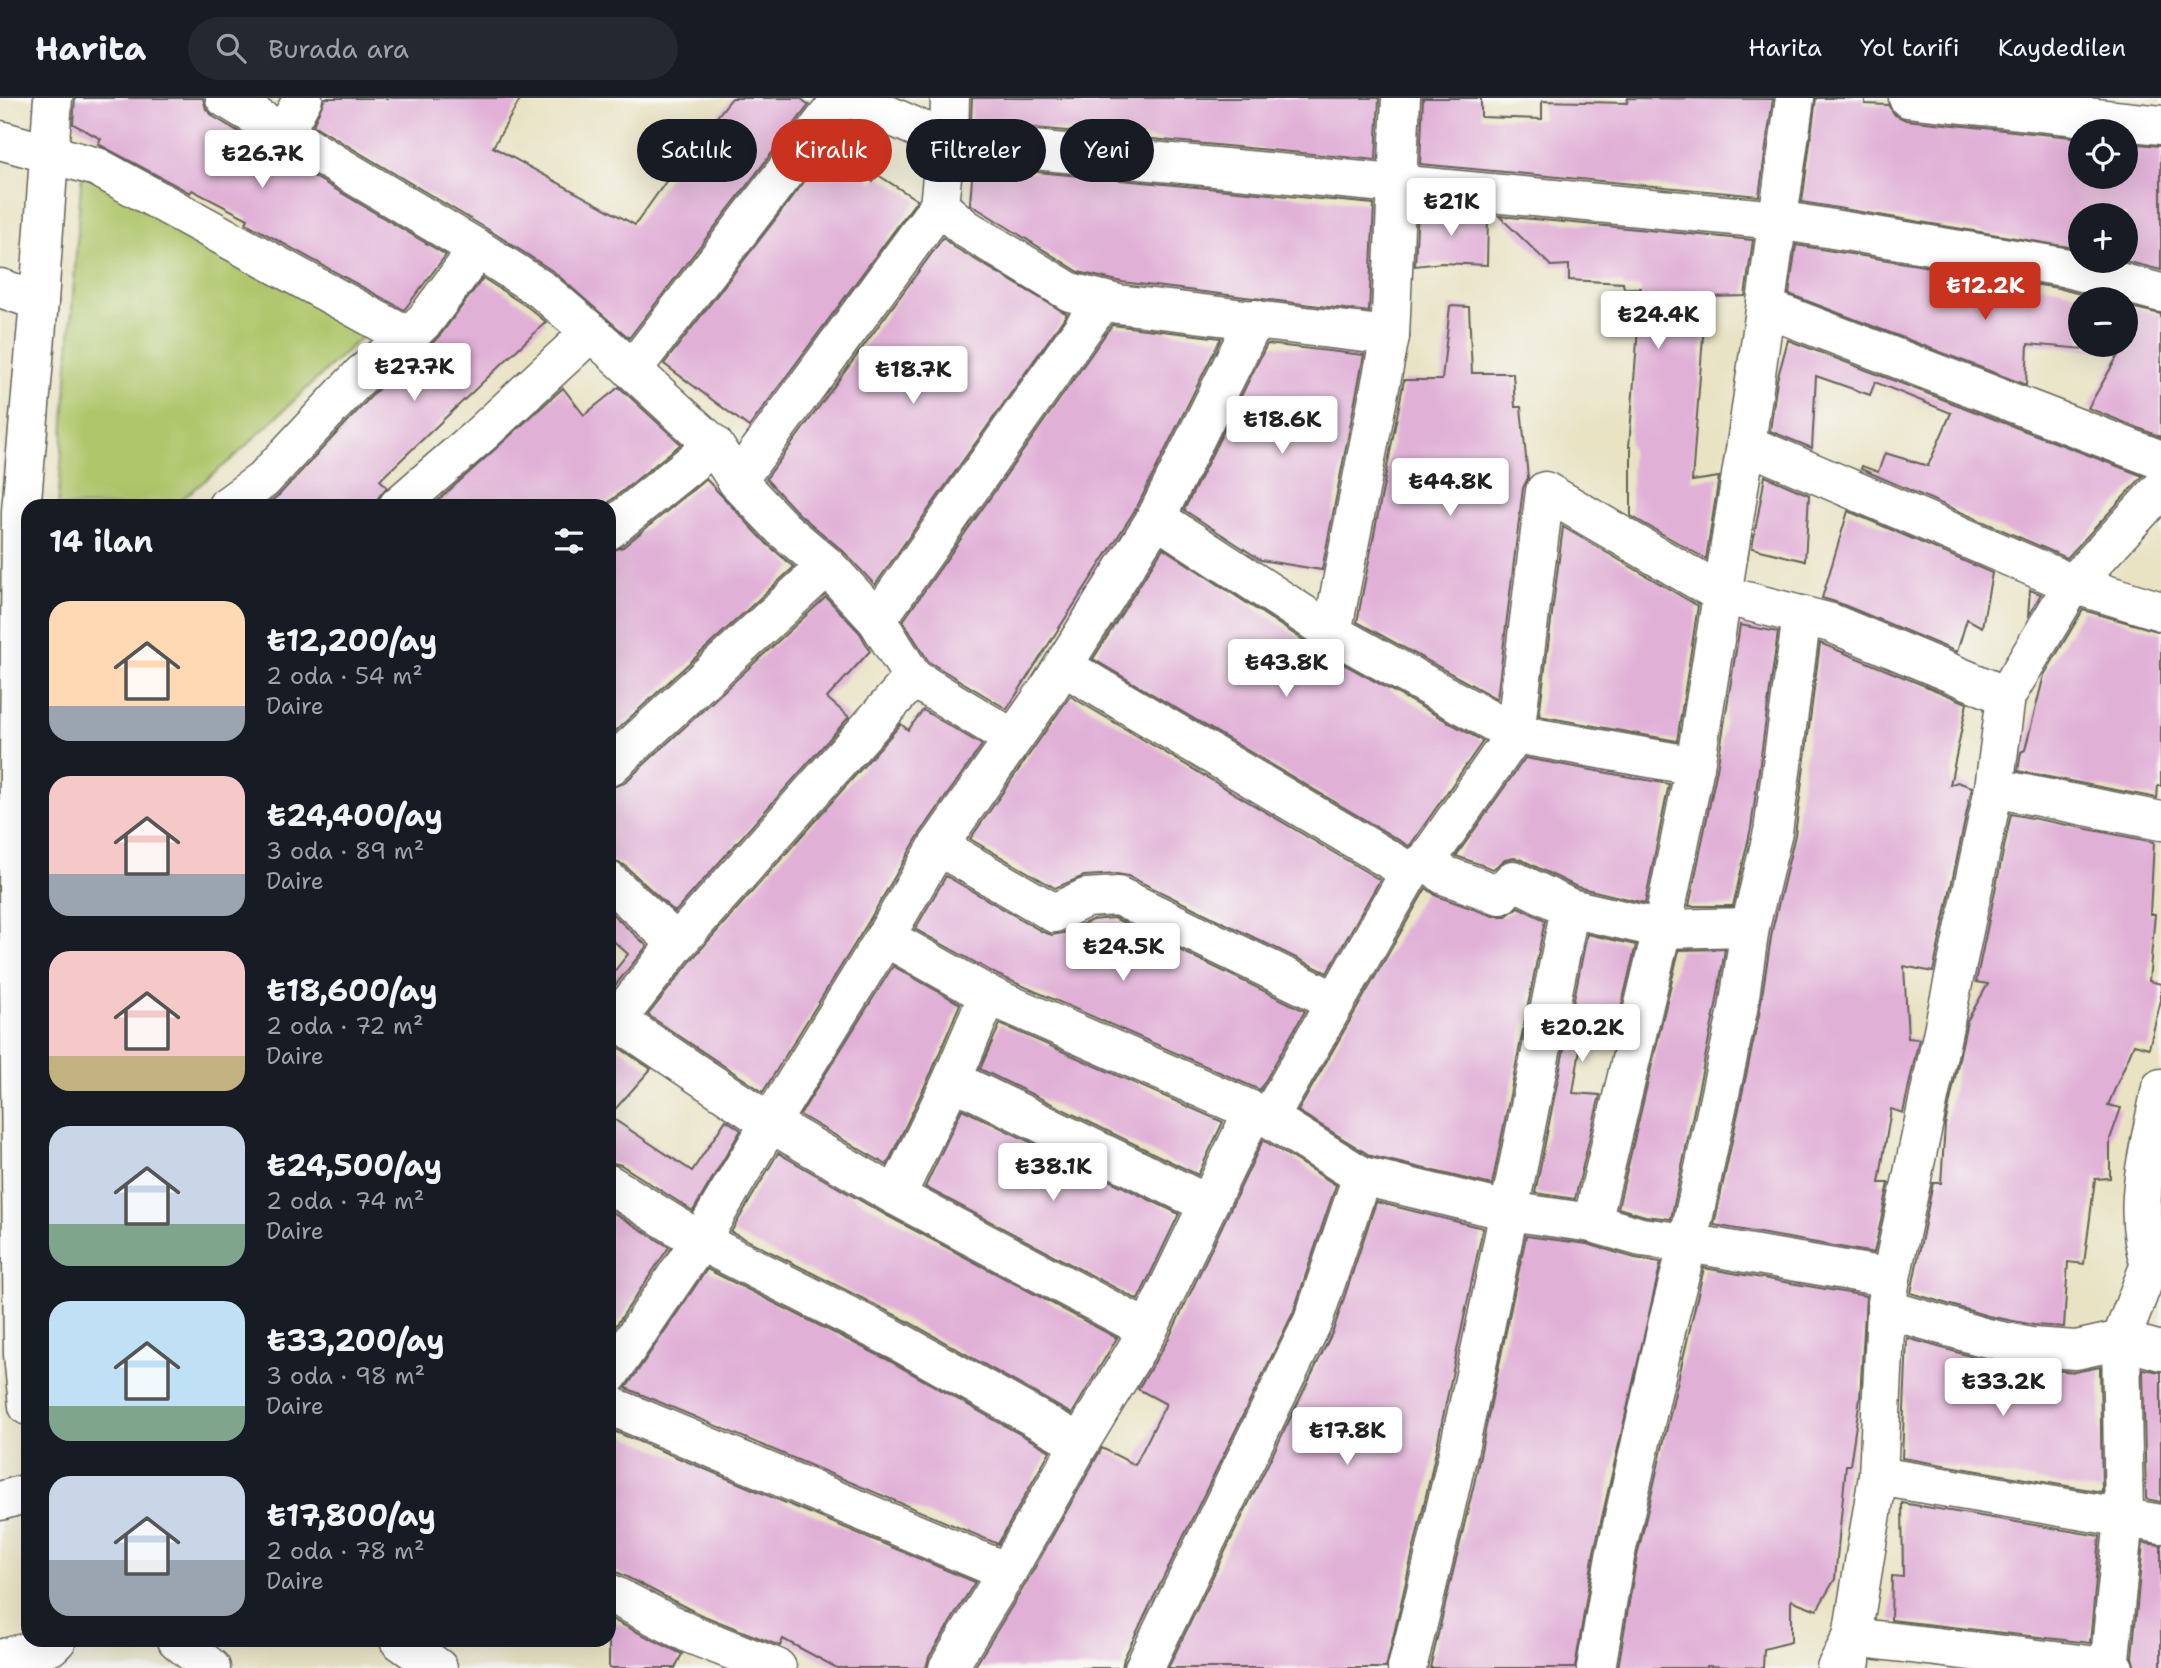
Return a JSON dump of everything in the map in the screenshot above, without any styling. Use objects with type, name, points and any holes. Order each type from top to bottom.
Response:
[{"type":"street","points":[[21,797],[9,752],[15,652],[10,508],[39,301],[53,98]]},
{"type":"street","points":[[225,98],[478,248],[542,290],[714,445],[737,481],[783,529],[827,566],[877,620],[914,678],[1012,738]]},
{"type":"street","points":[[284,133],[303,98]]},
{"type":"street","points":[[632,370],[842,98]]},
{"type":"street","points":[[850,98],[906,123]]},
{"type":"street","points":[[950,98],[950,119]]},
{"type":"street","points":[[1332,633],[1390,336],[1401,98]]},
{"type":"street","points":[[1592,1223],[1662,929],[1695,766],[1746,444],[1795,98]]},
{"type":"street","points":[[1908,98],[2161,125]]},
{"type":"street","points":[[0,140],[97,167],[408,337]]},
{"type":"street","points":[[1046,151],[1778,220],[2063,267],[2161,293]]},
{"type":"street","points":[[737,481],[939,206],[941,182]]},
{"type":"street","points":[[939,206],[965,228],[1070,292],[1103,300],[1390,336]]},
{"type":"street","points":[[237,499],[263,480],[362,374],[426,319],[478,248]]},
{"type":"street","points":[[0,288],[39,301]]},
{"type":"street","points":[[877,620],[1103,300]]},
{"type":"street","points":[[1766,308],[2161,460]]},
{"type":"street","points":[[616,1365],[700,1241],[938,846],[1063,666],[1156,518],[1255,319]]},
{"type":"street","points":[[406,499],[591,332]]},
{"type":"street","points":[[1746,444],[2073,584],[2161,611]]},
{"type":"street","points":[[616,524],[714,445]]},
{"type":"street","points":[[2161,489],[2073,584],[2006,696],[1994,788],[1888,1293],[1878,1476],[1846,1658],[2111,1668],[2124,1518],[2120,1340],[2155,1250],[2144,1248],[2140,1211],[2161,1088]]},
{"type":"street","points":[[948,1668],[1148,1330],[1208,1203],[1261,1114],[1418,866],[1515,734],[1545,491],[1723,595],[1831,623],[2006,696]]},
{"type":"street","points":[[1156,518],[1332,633],[1515,734],[1695,766]]},
{"type":"street","points":[[616,761],[827,566]]},
{"type":"street","points":[[1596,1668],[1615,1557],[1688,1243],[1738,1010],[1750,926],[1773,832],[1802,615]]},
{"type":"street","points":[[1063,666],[1418,866],[1500,895],[1513,880],[1570,908],[1662,929],[1750,926]]},
{"type":"street","points":[[616,1013],[914,678]]},
{"type":"street","points":[[1994,788],[2161,821]]},
{"type":"street","points":[[21,822],[9,927],[21,973]]},
{"type":"street","points":[[938,846],[1054,913],[1086,898],[1118,896],[1335,1001]]},
{"type":"street","points":[[616,887],[677,943]]},
{"type":"street","points":[[1407,1668],[1439,1542],[1570,908]]},
{"type":"street","points":[[885,937],[988,995],[1261,1114],[1362,1176],[1508,1211],[1592,1223],[1640,1237],[1688,1243],[1888,1293],[1983,1337],[2031,1347],[2076,1350],[2120,1340],[2161,1351]]},
{"type":"street","points":[[896,1196],[953,1080],[988,995]]},
{"type":"street","points":[[21,1017],[10,1140],[21,1177]]},
{"type":"street","points":[[616,1021],[770,1123],[896,1196],[1148,1330]]},
{"type":"street","points":[[953,1080],[1208,1203]]},
{"type":"street","points":[[1144,1668],[1313,1321],[1362,1176]]},
{"type":"street","points":[[616,1188],[700,1241],[896,1340],[1080,1443]]},
{"type":"street","points":[[21,1228],[11,1320],[21,1348]]},
{"type":"street","points":[[616,1408],[1007,1572]]},
{"type":"street","points":[[1878,1476],[2161,1524]]},
{"type":"street","points":[[0,1501],[21,1495]]},
{"type":"street","points":[[616,1597],[690,1634],[777,1668]]},
{"type":"street","points":[[186,1647],[211,1668]]},
{"type":"street","points":[[409,1647],[438,1668],[449,1647]]},
{"type":"street","points":[[0,1659],[53,1648]]},
{"type":"green space","points":[[82,169],[372,327],[232,459],[182,499],[58,499]]},
{"type":"building","points":[[75,98],[203,98],[206,109],[214,117],[446,255],[404,310],[246,223],[248,219],[192,190],[190,193],[98,144],[101,139],[73,124]]},
{"type":"building","points":[[325,98],[521,98],[493,147],[635,225],[666,182],[750,182],[629,338],[554,272],[313,125]]},
{"type":"building","points":[[732,98],[800,98],[809,105],[798,119],[771,119],[771,154],[757,172],[757,119],[715,119]]},
{"type":"building","points":[[972,98],[1379,98],[1376,160],[1154,139],[1154,119],[1060,119],[1060,130],[1046,129],[1046,119],[971,119]]},
{"type":"building","points":[[1423,98],[1481,98],[1481,117],[1542,119],[1542,101],[1627,103],[1628,98],[1773,99],[1759,196],[1420,164]]},
{"type":"building","points":[[1816,98],[1865,98],[1865,104],[1888,105],[1895,115],[1906,120],[2068,137],[2068,189],[2138,189],[2138,144],[2161,146],[2161,270],[2138,264],[2138,203],[2068,203],[2068,247],[1802,202]]},
{"type":"building","points":[[1046,173],[1060,174],[1060,182],[1142,182],[1374,204],[1369,312],[1122,282],[1079,272],[970,204],[972,182],[1046,182]]},
{"type":"building","points":[[804,182],[889,182],[917,200],[749,427],[664,364]]},
{"type":"building","points":[[1418,208],[1488,215],[1487,265],[1442,263],[1415,266]]},
{"type":"building","points":[[1499,216],[1753,240],[1745,296],[1706,297],[1692,481],[1719,477],[1706,559],[1631,516],[1629,447],[1641,288],[1624,288],[1623,283],[1569,280],[1569,265],[1551,266]]},
{"type":"building","points":[[943,238],[1067,314],[875,585],[766,479]]},
{"type":"building","points":[[1796,245],[2058,288],[2068,291],[2068,347],[2028,344],[2026,385],[1789,294]]},
{"type":"building","points":[[483,278],[546,322],[380,480],[387,487],[378,499],[274,499],[377,390],[422,354],[441,334]]},
{"type":"building","points":[[1450,306],[1469,307],[1472,373],[1513,373],[1515,407],[1521,407],[1528,478],[1523,488],[1497,699],[1357,622],[1404,380],[1442,380]]},
{"type":"building","points":[[2138,309],[2161,314],[2161,437],[2088,408],[2117,357],[2138,357]]},
{"type":"building","points":[[1112,325],[1221,338],[1137,507],[1007,709],[929,662],[903,621]]},
{"type":"building","points":[[1788,340],[2143,476],[2067,558],[1861,469],[1862,466],[1878,472],[1885,453],[1928,466],[1951,413],[1875,382],[1870,395],[1816,376],[1812,448],[1770,431],[1777,380]]},
{"type":"building","points":[[1267,344],[1364,355],[1322,570],[1261,560],[1184,510]]},
{"type":"building","points":[[619,387],[681,444],[613,499],[440,499],[563,388],[584,415]]},
{"type":"building","points":[[1765,476],[1809,495],[1805,561],[1752,548]]},
{"type":"building","points":[[706,479],[767,544],[794,567],[616,731],[616,549],[623,547]]},
{"type":"building","points":[[1848,511],[1992,573],[1982,627],[1967,619],[1957,652],[1822,598]]},
{"type":"building","points":[[1563,527],[1698,606],[1677,741],[1539,716]]},
{"type":"building","points":[[1163,548],[1320,651],[1483,741],[1409,846],[1093,659]]},
{"type":"building","points":[[2030,590],[2041,594],[2028,617]]},
{"type":"building","points":[[826,597],[860,633],[870,651],[827,698],[849,717],[675,912],[624,865],[616,862],[616,786],[624,783]]},
{"type":"building","points":[[2083,610],[2161,632],[2161,786],[2158,786],[2157,798],[2018,771],[2044,675]]},
{"type":"building","points":[[1740,625],[1778,632],[1751,828],[1733,906],[1689,906],[1717,769]]},
{"type":"building","points":[[1820,643],[1967,703],[1950,785],[1957,782],[1972,787],[1933,972],[1904,966],[1908,1038],[1919,1039],[1903,1113],[1891,1109],[1879,1183],[1889,1183],[1874,1253],[1714,1225],[1759,1015],[1772,931],[1795,835]]},
{"type":"building","points":[[1070,696],[1380,880],[1327,973],[1128,876],[1084,876],[1055,888],[970,839]]},
{"type":"building","points":[[923,710],[982,745],[919,835],[763,1092],[648,1015],[694,957],[901,724],[908,730]]},
{"type":"building","points":[[1525,758],[1669,784],[1645,903],[1577,887],[1514,858],[1505,860],[1493,869],[1456,856]]},
{"type":"building","points":[[2011,814],[2154,842],[2150,914],[2155,914],[2149,981],[2161,984],[2161,1000],[2149,1048],[2134,1044],[2108,1105],[2121,1108],[2110,1139],[2110,1178],[2095,1179],[2084,1264],[2068,1262],[2064,1327],[2034,1325],[1988,1316],[1911,1293],[1933,1183],[1941,1183],[1945,1125],[1967,1021],[1988,984],[1976,982]]},
{"type":"building","points":[[946,876],[1052,935],[1092,920],[1114,918],[1305,1011],[1260,1090],[998,975],[915,929]]},
{"type":"building","points":[[1426,888],[1437,896],[1493,916],[1506,916],[1518,907],[1545,920],[1492,1185],[1371,1156],[1298,1111]]},
{"type":"building","points":[[616,917],[647,946],[616,984],[616,969],[628,954],[616,943]]},
{"type":"building","points":[[1587,934],[1636,945],[1616,1029],[1584,1023],[1573,1093],[1600,1095],[1575,1199],[1535,1193]]},
{"type":"building","points":[[1725,949],[1716,1006],[1671,1219],[1645,1216],[1618,1208],[1679,950]]},
{"type":"building","points":[[893,966],[960,1004],[932,1071],[887,1165],[800,1115]]},
{"type":"building","points":[[1000,1024],[1223,1122],[1198,1175],[980,1069]]},
{"type":"building","points":[[616,1046],[651,1069],[616,1108]]},
{"type":"building","points":[[962,1109],[1179,1214],[1138,1300],[925,1187]]},
{"type":"building","points":[[726,1120],[741,1130],[693,1211],[616,1164],[616,1121],[692,1171]]},
{"type":"building","points":[[1263,1140],[1336,1185],[1293,1313],[1124,1658],[1122,1668],[974,1668],[1026,1583],[1102,1448],[1135,1465],[1166,1404],[1138,1389],[1168,1340]]},
{"type":"building","points":[[778,1153],[886,1215],[1117,1338],[1072,1414],[907,1321],[731,1232]]},
{"type":"building","points":[[1376,1202],[1483,1228],[1431,1474],[1386,1668],[1168,1668],[1333,1331]]},
{"type":"building","points":[[616,1214],[669,1247],[616,1326]]},
{"type":"building","points":[[1526,1236],[1587,1244],[1635,1258],[1661,1262],[1594,1552],[1575,1668],[1430,1668],[1474,1484]]},
{"type":"building","points":[[1704,1268],[1866,1296],[1860,1398],[1850,1465],[1846,1465],[1835,1579],[1817,1610],[1791,1600],[1791,1642],[1764,1649],[1763,1668],[1618,1668],[1636,1561]]},
{"type":"building","points":[[707,1269],[886,1359],[1050,1451],[998,1544],[626,1388]]},
{"type":"building","points":[[1907,1338],[1977,1358],[2027,1368],[2075,1372],[2100,1367],[2102,1492],[1902,1458]]},
{"type":"building","points":[[2143,1369],[2161,1372],[2161,1502],[2146,1499]]},
{"type":"building","points":[[616,1432],[975,1582],[929,1657],[926,1668],[837,1668],[783,1639],[780,1646],[699,1614],[616,1572]]},
{"type":"building","points":[[1902,1503],[2100,1536],[2090,1643],[1891,1620],[1892,1576],[1903,1577]]},
{"type":"building","points":[[2143,1543],[2161,1545],[2161,1668],[2135,1668],[2132,1657]]},
{"type":"building","points":[[616,1621],[682,1654],[675,1668],[609,1668],[609,1647],[616,1647]]}]
